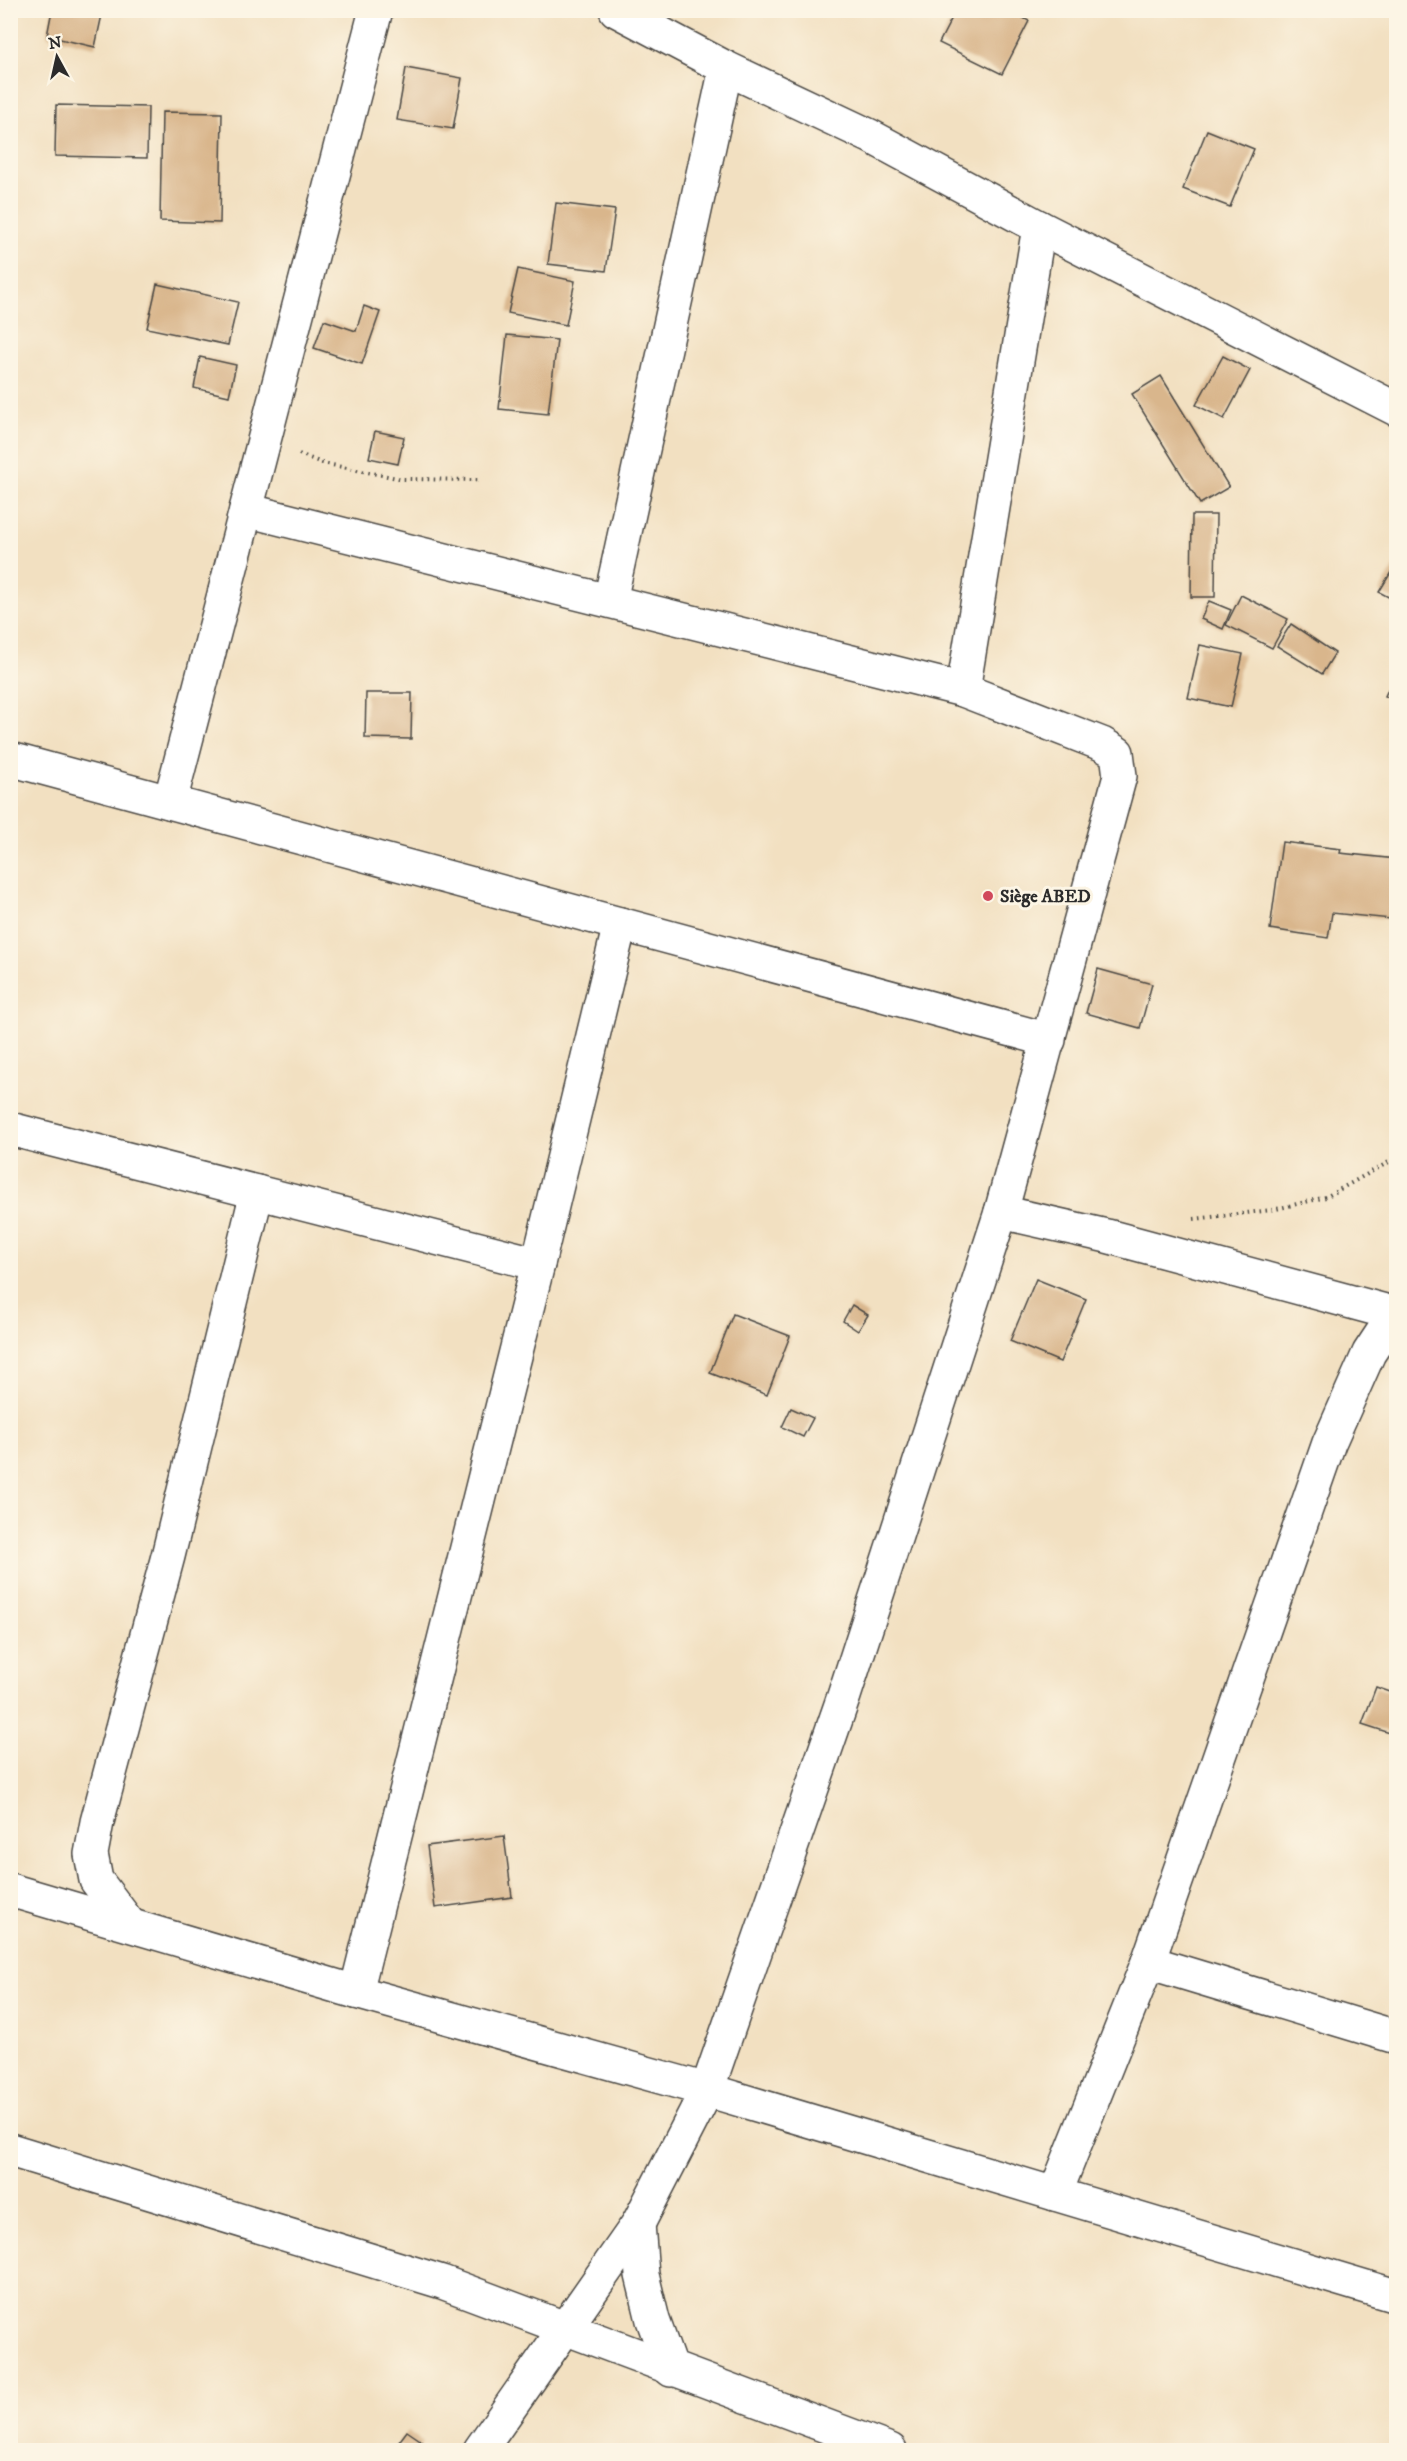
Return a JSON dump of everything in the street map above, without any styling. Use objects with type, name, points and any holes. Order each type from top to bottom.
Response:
[{"type":"street","points":[[170,802],[376,10]]},
{"type":"street","points":[[616,10],[726,68],[870,136],[1039,227],[1396,409]]},
{"type":"street","points":[[610,601],[726,68]]},
{"type":"street","points":[[963,690],[1039,227]]},
{"type":"street","points":[[246,510],[963,690],[1102,744],[1116,753],[1120,776],[1001,1212],[844,1696],[707,2090],[638,2224],[480,2451]]},
{"type":"street","points":[[10,759],[1049,1040]]},
{"type":"street","points":[[356,1992],[621,924]]},
{"type":"street","points":[[10,1129],[538,1264]]},
{"type":"street","points":[[130,1925],[96,1880],[91,1854],[97,1822],[168,1556],[257,1192]]},
{"type":"street","points":[[1001,1212],[1107,1236],[1396,1313],[1369,1353],[1329,1443],[1148,1962],[1055,2194]]},
{"type":"street","points":[[10,1890],[356,1992],[707,2090],[1396,2296]]},
{"type":"street","points":[[1148,1962],[1396,2037]]},
{"type":"street","points":[[10,2150],[442,2282],[875,2448]]},
{"type":"street","points":[[638,2224],[642,2275],[653,2320],[671,2370]]},
{"type":"path","points":[[264,441],[322,463],[402,479],[479,480]]},
{"type":"path","points":[[1193,1220],[1272,1210],[1326,1197],[1396,1158]]},
{"type":"building","points":[[52,10],[103,10],[95,47],[47,36]]},
{"type":"building","points":[[956,10],[1008,10],[1029,21],[1002,74],[939,43]]},
{"type":"building","points":[[406,68],[462,78],[453,129],[397,120]]},
{"type":"building","points":[[56,105],[148,107],[147,158],[55,156]]},
{"type":"building","points":[[162,112],[222,113],[220,223],[160,221]]},
{"type":"building","points":[[1207,130],[1254,149],[1230,207],[1183,189]]},
{"type":"building","points":[[556,203],[615,210],[606,271],[548,264]]},
{"type":"building","points":[[518,269],[575,281],[566,325],[508,313]]},
{"type":"building","points":[[157,284],[238,302],[228,345],[147,328]]},
{"type":"building","points":[[364,306],[380,312],[362,364],[314,348],[324,320],[356,331]]},
{"type":"building","points":[[507,335],[557,340],[548,414],[499,409]]},
{"type":"building","points":[[1223,356],[1250,370],[1224,419],[1196,405]]},
{"type":"building","points":[[200,357],[236,365],[229,396],[194,388]]},
{"type":"building","points":[[1161,376],[1229,487],[1200,504],[1132,394]]},
{"type":"building","points":[[375,431],[404,437],[398,464],[369,458]]},
{"type":"building","points":[[1192,515],[1216,515],[1215,597],[1191,597]]},
{"type":"building","points":[[1396,564],[1396,601],[1379,592]]},
{"type":"building","points":[[1241,595],[1288,619],[1272,648],[1226,625]]},
{"type":"building","points":[[1209,601],[1231,610],[1223,629],[1201,619]]},
{"type":"building","points":[[1291,624],[1335,653],[1322,674],[1277,646]]},
{"type":"building","points":[[1200,645],[1243,654],[1231,707],[1188,698]]},
{"type":"building","points":[[1396,673],[1396,701],[1385,696]]},
{"type":"building","points":[[366,693],[412,693],[411,739],[365,738]]},
{"type":"building","points":[[1282,842],[1341,849],[1340,853],[1396,859],[1391,919],[1332,913],[1328,938],[1270,929]]},
{"type":"building","points":[[1098,969],[1152,984],[1140,1028],[1086,1013]]},
{"type":"building","points":[[1036,1279],[1086,1299],[1060,1362],[1010,1341]]},
{"type":"building","points":[[852,1305],[868,1315],[858,1331],[843,1321]]},
{"type":"building","points":[[733,1314],[790,1336],[767,1395],[710,1373]]},
{"type":"building","points":[[791,1408],[813,1418],[803,1437],[782,1427]]},
{"type":"building","points":[[1376,1687],[1396,1694],[1396,1735],[1362,1724]]},
{"type":"building","points":[[504,1836],[512,1897],[435,1908],[427,1846]]},
{"type":"building","points":[[407,2431],[423,2442],[418,2450],[408,2450],[398,2443]]},
{"type":"place","name":"Siège ABED","points":[[988,896]]}]
